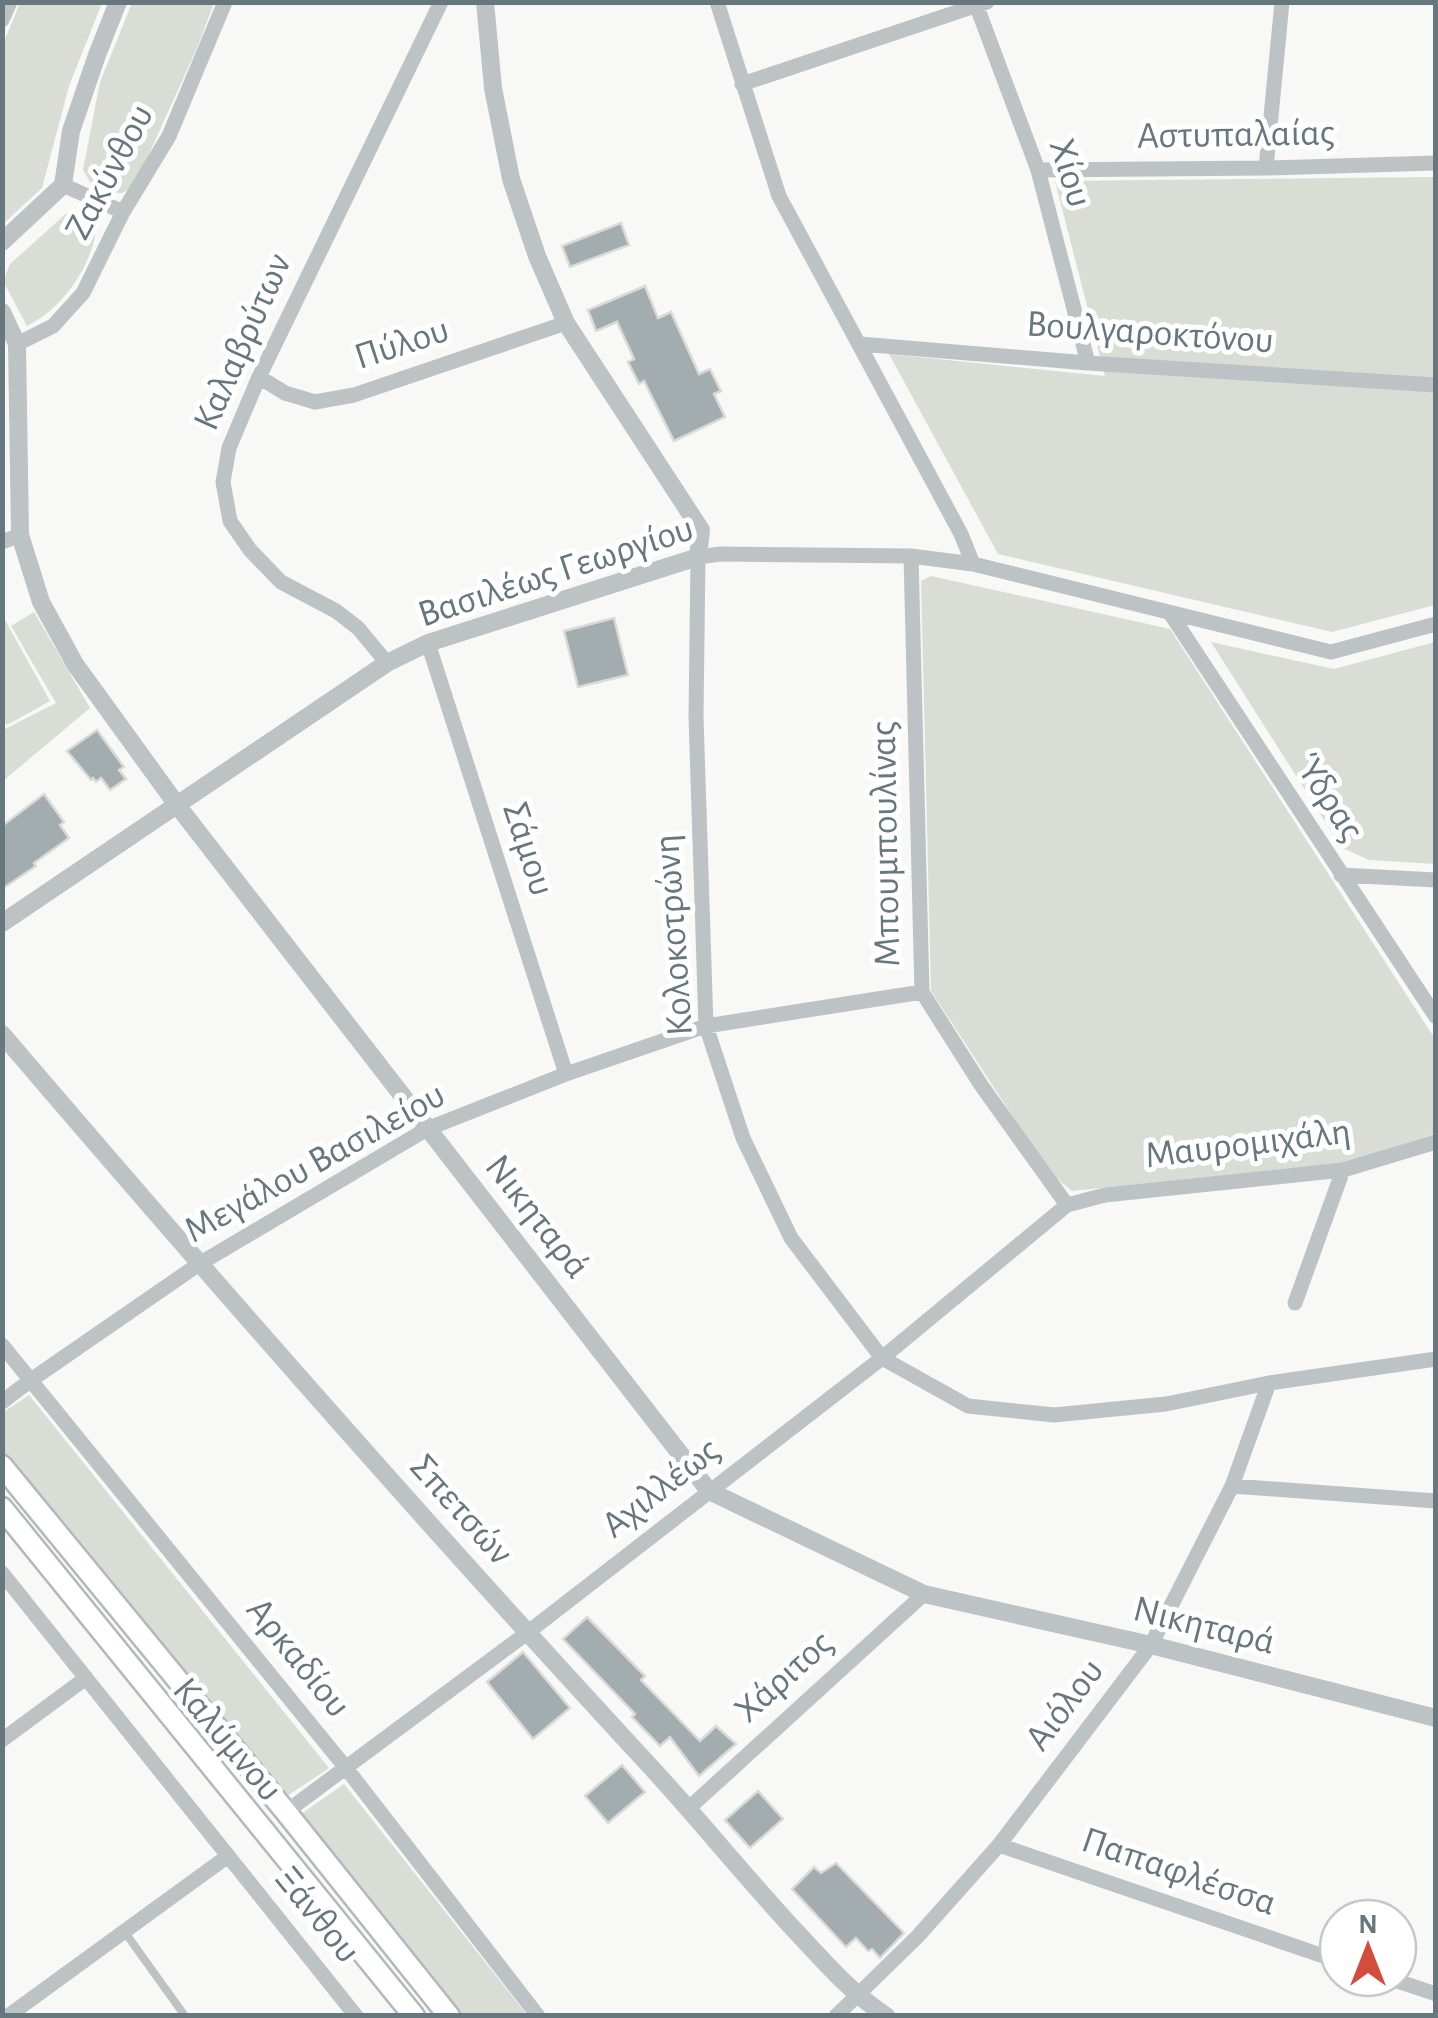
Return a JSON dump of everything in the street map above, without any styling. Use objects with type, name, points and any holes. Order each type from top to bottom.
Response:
[{"type":"main road","name":"Καλύμνου","points":[[2,1466],[449,2016]]},
{"type":"main road","name":"Καλύμνου","points":[[2,1508],[414,2016]]},
{"type":"street","points":[[2,20],[10,2]]},
{"type":"street","points":[[2,242],[63,184],[71,130],[118,2]]},
{"type":"street","name":"Ζακύνθου","points":[[17,344],[53,326],[82,293],[123,212],[169,136],[226,2]]},
{"type":"street","name":"Καλαβρύτων","points":[[387,663],[358,628],[336,611],[282,582],[250,550],[230,520],[223,482],[229,448],[259,377],[441,2]]},
{"type":"street","name":"Κολοκοτρώνη","points":[[485,2],[494,88],[511,180],[537,256],[566,323],[701,530],[696,717],[706,1026],[744,1138],[791,1238],[882,1358],[968,1406],[1054,1415],[1166,1404],[1269,1383],[1436,1360]]},
{"type":"street","points":[[717,2],[780,196],[961,534],[973,564]]},
{"type":"street","points":[[1266,168],[1282,2]]},
{"type":"street","points":[[742,84],[982,5]]},
{"type":"street","name":"Χίου","points":[[982,5],[1038,170],[1088,362]]},
{"type":"street","name":"Αστυπαλαίας","points":[[1038,170],[1436,163]]},
{"type":"street","points":[[63,184],[123,212]]},
{"type":"street","name":"Νικηταρά","points":[[2,312],[17,344],[11,538],[75,664],[177,805],[710,1491],[924,1594],[1150,1645],[1436,1718]]},
{"type":"street","name":"Πύλου","points":[[259,377],[285,394],[315,402],[334,399],[566,323]]},
{"type":"street","name":"Βουλγαροκτόνου","points":[[860,344],[1436,385]]},
{"type":"street","name":"Βασιλέως Γεωργίου","points":[[2,923],[387,663],[428,643],[698,557],[911,556],[973,564],[1331,652],[1436,624]]},
{"type":"street","name":"Μπουμπουλίνας","points":[[911,556],[922,992],[981,1086],[1067,1205]]},
{"type":"street","name":"Ύδρας","points":[[1170,613],[1436,1018]]},
{"type":"street","name":"Σάμου","points":[[428,643],[566,1074]]},
{"type":"street","points":[[1341,875],[1436,880]]},
{"type":"street","name":"Μεγάλου Βασιλείου","points":[[2,1402],[199,1264],[427,1129],[566,1074],[706,1026],[922,992]]},
{"type":"street","name":"Σπετσών","points":[[2,1034],[199,1264],[527,1633],[689,1808],[761,1894],[857,1996],[886,2016]]},
{"type":"street","name":"Μαυρομιχάλη","points":[[1067,1205],[1105,1195],[1343,1170],[1436,1142]]},
{"type":"street","points":[[1295,1303],[1343,1170]]},
{"type":"street","name":"Αχιλλέως","points":[[286,1812],[527,1633],[882,1358],[1067,1205]]},
{"type":"street","name":"Αρκαδίου","points":[[2,1345],[346,1768],[538,2016]]},
{"type":"street","name":"Αιόλου","points":[[836,2016],[918,1936],[1000,1845],[1150,1645],[1232,1486],[1269,1383]]},
{"type":"street","points":[[1232,1486],[1436,1502]]},
{"type":"street","name":"Ξάνθου","points":[[2,1573],[356,2016]]},
{"type":"street","name":"Χάριτος","points":[[689,1808],[924,1594]]},
{"type":"street","points":[[2,1740],[86,1678]]},
{"type":"street","name":"Παπαφλέσσα","points":[[1000,1845],[1318,1954]]},
{"type":"street","points":[[16,2013],[228,1856]]},
{"type":"lane","points":[[124,1931],[185,2016]]},
{"type":"shaded area","points":[[20,3],[102,3],[69,86],[42,188],[3,224],[3,44]]},
{"type":"shaded area","points":[[132,3],[214,3],[134,187],[122,193],[105,193],[92,185],[83,170],[100,82]]},
{"type":"shaded area","points":[[1435,177],[1435,605],[1332,632],[998,554],[889,354],[1105,376],[1055,181]]},
{"type":"shaded area","points":[[70,210],[86,210],[97,223],[90,253],[65,296],[27,326],[3,281],[10,264]]},
{"type":"shaded area","points":[[931,576],[1170,629],[1435,1039],[1435,1134],[1343,1163],[1072,1191],[1049,1172],[931,991],[921,581]]},
{"type":"shaded area","points":[[34,612],[90,708],[3,781],[3,730],[56,703],[11,626]]},
{"type":"shaded area","points":[[5,620],[50,701],[7,725],[2,718]]},
{"type":"shaded area","points":[[1211,642],[1334,669],[1435,642],[1435,864],[1369,860],[1342,848]]},
{"type":"shaded area","points":[[29,1395],[329,1768],[284,1798],[3,1453],[2,1413]]},
{"type":"shaded area","points":[[344,1784],[527,2015],[461,2015],[297,1817]]},
{"type":"building","points":[[621,223],[629,245],[570,267],[562,246]]},
{"type":"building","points":[[645,286],[658,318],[671,312],[699,374],[710,369],[721,391],[714,394],[725,417],[674,441],[644,381],[639,384],[628,362],[634,359],[617,322],[596,331],[588,310]]},
{"type":"building","points":[[614,618],[628,675],[578,687],[564,631]]},
{"type":"building","points":[[97,730],[124,767],[119,770],[126,779],[110,790],[101,778],[91,780],[67,751]]},
{"type":"building","points":[[44,794],[64,822],[60,825],[69,838],[2,889],[2,826]]},
{"type":"building","points":[[587,1617],[645,1676],[641,1680],[700,1741],[716,1726],[736,1744],[699,1776],[670,1737],[660,1746],[563,1639]]},
{"type":"building","points":[[523,1652],[570,1708],[533,1739],[487,1682]]},
{"type":"building","points":[[622,1765],[645,1792],[608,1823],[585,1796]]},
{"type":"building","points":[[758,1791],[783,1819],[750,1848],[725,1820]]},
{"type":"building","points":[[836,1863],[904,1933],[880,1958],[856,1938],[846,1947],[792,1889],[814,1867],[821,1873]]}]
